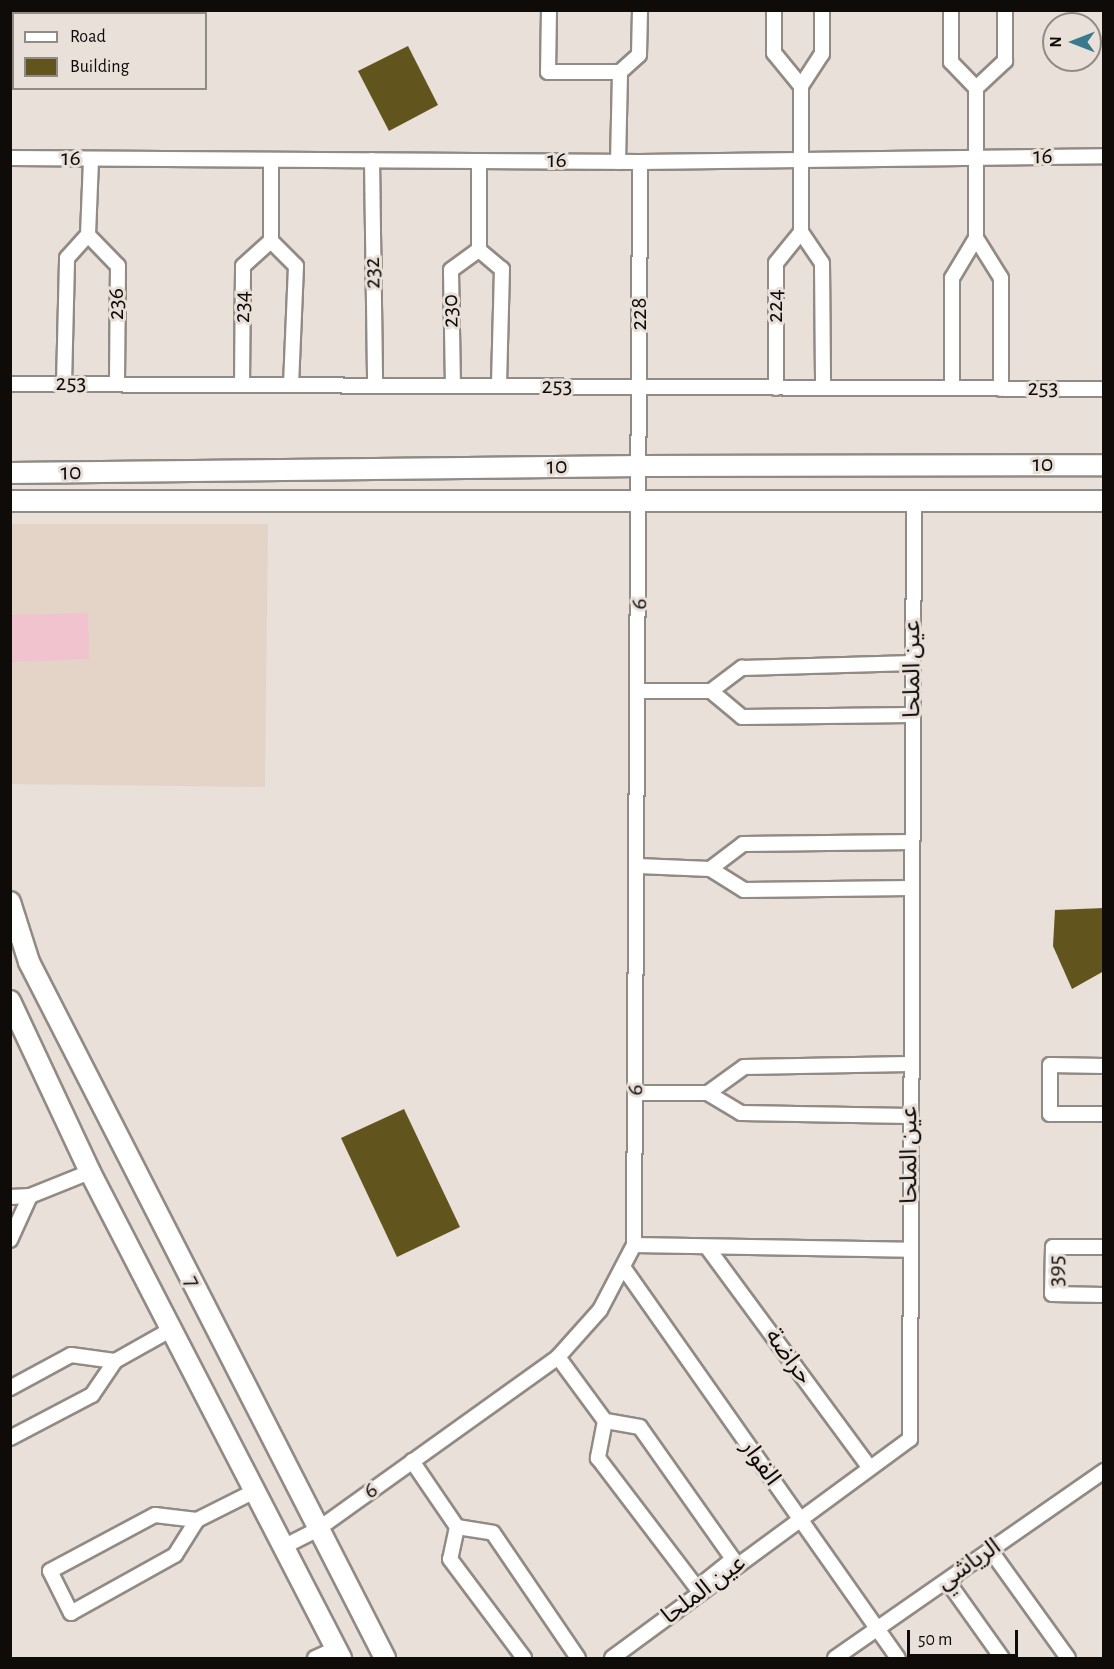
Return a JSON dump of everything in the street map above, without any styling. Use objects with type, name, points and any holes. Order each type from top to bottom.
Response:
[{"type":"street","points":[[549,10],[548,72],[620,72],[639,56],[640,10]]},
{"type":"street","points":[[774,10],[774,53],[801,86]]},
{"type":"street","points":[[801,232],[801,86],[822,54],[822,10]]},
{"type":"street","points":[[951,10],[951,62],[976,88],[976,238],[952,278],[952,388]]},
{"type":"street","points":[[976,88],[1005,61],[1005,10]]},
{"type":"street","points":[[618,162],[620,72]]},
{"type":"street","name":"16","points":[[10,158],[640,162],[1104,156]]},
{"type":"street","points":[[64,384],[67,258],[88,235],[91,159]]},
{"type":"street","points":[[271,160],[271,241],[296,266],[291,385]]},
{"type":"street","name":"232","points":[[372,160],[375,386]]},
{"type":"street","points":[[479,161],[479,250]]},
{"type":"street","name":"228","points":[[640,162],[641,466]]},
{"type":"street","name":"224","points":[[776,388],[776,263],[801,232],[822,263],[823,388]]},
{"type":"street","name":"236","points":[[88,235],[118,266],[117,384]]},
{"type":"street","points":[[976,238],[1001,278],[1001,389]]},
{"type":"street","name":"234","points":[[242,385],[243,266],[271,241]]},
{"type":"street","name":"230","points":[[453,386],[451,270],[479,250],[502,269],[499,386]]},
{"type":"street","name":"253","points":[[10,384],[1104,389]]},
{"type":"street","name":"10","points":[[10,473],[641,466],[1104,465]]},
{"type":"street","name":"6","points":[[285,1546],[318,1529],[558,1357],[600,1310],[634,1245],[641,466]]},
{"type":"street","name":"10","points":[[10,501],[1104,501]]},
{"type":"street","name":"عين الملحا","points":[[612,1659],[910,1438],[909,1250],[914,501]]},
{"type":"street","points":[[639,691],[711,691],[742,668],[913,663]]},
{"type":"street","points":[[711,691],[742,717],[912,716]]},
{"type":"street","points":[[710,869],[743,844],[912,842]]},
{"type":"street","points":[[638,866],[710,869],[744,890],[911,888]]},
{"type":"street","name":"7","points":[[10,902],[28,962],[385,1659]]},
{"type":"street","name":"7","points":[[10,1001],[90,1172],[253,1492],[285,1546],[338,1654]]},
{"type":"street","points":[[708,1092],[744,1067],[910,1064]]},
{"type":"street","points":[[1104,1066],[1050,1065],[1050,1114],[1104,1114]]},
{"type":"street","points":[[636,1092],[708,1092],[741,1113],[910,1116]]},
{"type":"street","points":[[10,1197],[30,1196],[90,1172]]},
{"type":"street","points":[[10,1240],[30,1196]]},
{"type":"street","points":[[634,1245],[909,1250]]},
{"type":"street","name":"حراضة","points":[[707,1247],[869,1467]]},
{"type":"street","name":"395","points":[[1104,1247],[1053,1247],[1052,1294],[1104,1295]]},
{"type":"street","name":"الفوار","points":[[623,1267],[898,1659]]},
{"type":"street","points":[[10,1438],[92,1395],[115,1361],[170,1330]]},
{"type":"street","points":[[10,1388],[71,1355],[115,1361]]},
{"type":"street","points":[[558,1357],[605,1421],[640,1428],[733,1559],[697,1588],[598,1458],[605,1421]]},
{"type":"street","points":[[412,1461],[457,1527],[493,1533],[578,1659]]},
{"type":"street","name":"الرياشي","points":[[835,1659],[1102,1475]]},
{"type":"street","points":[[197,1520],[155,1515],[50,1571],[71,1613],[176,1555],[197,1520],[253,1492]]},
{"type":"street","points":[[457,1527],[450,1559],[524,1659]]},
{"type":"street","points":[[1002,1659],[948,1582],[991,1551],[1068,1659]]},
{"type":"street","points":[[315,1659],[338,1654]]},
{"type":"shaded area","points":[[11,10],[267,10],[12,12],[10,17]]},
{"type":"shaded area","points":[[10,524],[268,524],[265,787],[12,784]]},
{"type":"shaded area","points":[[88,613],[89,659],[11,662],[11,615]]},
{"type":"building","points":[[408,46],[438,105],[389,131],[358,71]]},
{"type":"building","points":[[1104,908],[1104,971],[1072,989],[1053,946],[1055,910]]},
{"type":"building","points":[[404,1109],[460,1227],[397,1257],[341,1138]]}]
